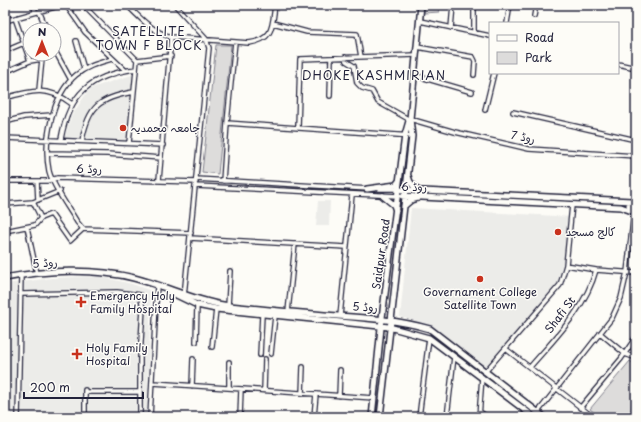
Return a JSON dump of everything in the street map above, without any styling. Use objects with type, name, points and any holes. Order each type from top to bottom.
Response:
[{"type":"main road","name":"Saidpur Road","points":[[372,417],[382,318],[396,214],[403,194],[407,175],[412,136],[410,119],[421,5]]},
{"type":"main road","name":"Saidpur Road","points":[[399,189],[405,135],[410,119]]},
{"type":"main road","points":[[407,175],[410,182],[418,191]]},
{"type":"main road","points":[[367,189],[396,185],[400,180]]},
{"type":"main road","name":"روڈ 6","points":[[399,189],[403,194],[423,197],[572,206],[621,207],[634,211]]},
{"type":"main road","name":"روڈ 6","points":[[403,194],[418,191],[634,200]]},
{"type":"main road","name":"Saidpur Road","points":[[380,417],[389,327],[404,206],[403,194]]},
{"type":"main road","points":[[384,196],[394,205],[396,214]]},
{"type":"main road","points":[[404,206],[411,200],[423,197]]},
{"type":"main road","points":[[634,200],[629,205],[634,211]]},
{"type":"main road","name":"روڈ 5","points":[[5,278],[22,275],[65,272],[111,274],[135,278],[157,285],[184,297],[197,305],[216,309],[262,315],[389,327],[428,338],[454,357],[484,374],[544,417]]},
{"type":"main road","name":"روڈ 5","points":[[184,297],[228,306],[288,312],[382,318],[430,330],[534,417]]},
{"type":"street","points":[[34,5],[43,22]]},
{"type":"street","points":[[5,8],[7,20],[62,5]]},
{"type":"street","points":[[66,5],[85,32],[125,70]]},
{"type":"street","points":[[83,5],[137,60]]},
{"type":"street","points":[[127,5],[145,23],[160,34],[171,37],[235,42],[262,41],[270,33],[275,5]]},
{"type":"street","points":[[175,5],[206,39],[209,48],[184,297]]},
{"type":"street","points":[[226,5],[240,5]]},
{"type":"street","points":[[451,28],[453,5]]},
{"type":"street","points":[[474,5],[474,32]]},
{"type":"street","points":[[508,22],[510,5]]},
{"type":"street","points":[[517,5],[536,6],[534,16]]},
{"type":"street","points":[[15,18],[22,37]]},
{"type":"street","points":[[420,21],[489,36]]},
{"type":"street","points":[[273,23],[307,32],[357,34],[361,56]]},
{"type":"street","points":[[159,180],[171,56],[171,37]]},
{"type":"street","points":[[76,41],[84,69]]},
{"type":"street","points":[[223,181],[235,42]]},
{"type":"street","points":[[5,51],[22,44]]},
{"type":"street","points":[[417,47],[473,57],[475,60],[474,75]]},
{"type":"street","points":[[298,128],[300,88],[299,60],[302,58],[416,55]]},
{"type":"street","points":[[137,60],[171,56]]},
{"type":"street","name":"روڈ 7","points":[[344,57],[346,61],[354,66],[356,83],[362,88],[372,91],[378,102],[410,119],[455,132],[529,149],[636,156]]},
{"type":"street","points":[[330,96],[331,58]]},
{"type":"street","points":[[83,229],[77,222],[49,171],[47,140],[52,115],[61,95],[71,80],[84,69],[112,59]]},
{"type":"street","points":[[129,143],[137,60]]},
{"type":"street","points":[[5,72],[28,62]]},
{"type":"street","points":[[39,90],[43,62]]},
{"type":"street","points":[[61,62],[71,80]]},
{"type":"street","points":[[619,64],[636,68]]},
{"type":"street","points":[[61,139],[64,124],[72,104],[86,86],[96,79],[125,70],[136,69]]},
{"type":"street","points":[[485,110],[494,74]]},
{"type":"street","points":[[414,75],[472,92]]},
{"type":"street","points":[[5,98],[39,90],[61,95],[72,104]]},
{"type":"street","points":[[82,141],[90,112],[102,101],[114,96],[133,92]]},
{"type":"street","points":[[513,112],[636,140]]},
{"type":"street","points":[[5,122],[24,117],[52,115]]},
{"type":"street","points":[[227,123],[412,136]]},
{"type":"street","points":[[5,138],[47,140],[61,139],[163,145]]},
{"type":"street","points":[[48,153],[161,158]]},
{"type":"street","name":"روڈ 6","points":[[5,181],[159,180],[234,188],[298,190],[352,195],[384,196],[403,194]]},
{"type":"street","points":[[37,181],[38,200]]},
{"type":"street","points":[[234,188],[236,181]]},
{"type":"street","name":"روڈ 6","points":[[196,183],[236,181],[367,189],[399,189]]},
{"type":"street","points":[[298,190],[299,184]]},
{"type":"street","points":[[5,204],[33,202],[60,191]]},
{"type":"street","points":[[634,200],[636,192]]},
{"type":"street","points":[[340,316],[352,195]]},
{"type":"street","points":[[33,202],[41,218]]},
{"type":"street","points":[[479,417],[484,374],[560,285],[566,265],[572,206]]},
{"type":"street","points":[[538,412],[612,318],[621,298],[627,272],[634,211]]},
{"type":"street","points":[[5,231],[35,225],[41,218],[51,214],[70,241],[83,229],[191,233]]},
{"type":"street","points":[[27,227],[37,274]]},
{"type":"street","points":[[190,238],[346,247]]},
{"type":"street","points":[[288,312],[295,244]]},
{"type":"street","points":[[566,265],[596,270],[636,273]]},
{"type":"street","points":[[228,306],[230,270]]},
{"type":"street","name":"Shafi St","points":[[530,367],[580,305],[589,291],[596,270]]},
{"type":"street","points":[[19,417],[22,275]]},
{"type":"street","points":[[150,417],[157,285]]},
{"type":"street","points":[[22,294],[117,292],[140,295],[143,308],[140,358],[140,417]]},
{"type":"street","points":[[196,342],[197,305]]},
{"type":"street","points":[[212,347],[216,309]]},
{"type":"street","points":[[260,355],[262,315]]},
{"type":"street","points":[[271,354],[275,316]]},
{"type":"street","points":[[600,333],[624,354],[636,358]]},
{"type":"street","points":[[580,408],[636,337]]},
{"type":"street","points":[[419,417],[428,338]]},
{"type":"street","points":[[506,349],[593,417]]},
{"type":"street","points":[[447,417],[454,357]]},
{"type":"street","points":[[192,386],[193,359]]},
{"type":"street","points":[[264,390],[265,359]]},
{"type":"street","points":[[229,362],[229,388]]},
{"type":"street","points":[[302,394],[304,367]]},
{"type":"street","points":[[339,396],[340,370]]},
{"type":"street","points":[[153,383],[374,398]]},
{"type":"street","points":[[240,417],[241,389]]},
{"type":"street","points":[[85,417],[85,390],[140,392]]},
{"type":"street","points":[[314,417],[316,394]]},
{"type":"street","points":[[480,412],[487,417]]},
{"type":"shaded area","points":[[135,74],[128,142],[64,139],[71,117],[87,92],[94,87]]},
{"type":"shaded area","points":[[318,201],[330,201],[329,226],[316,226]]},
{"type":"shaded area","points":[[411,208],[573,217],[564,277],[557,290],[487,369],[430,325],[400,317]]},
{"type":"shaded area","name":"Holy Family Hospital","points":[[98,276],[132,284],[151,291],[147,417],[5,417],[5,284],[52,278]]},
{"type":"green space","points":[[424,5],[438,5],[439,12],[424,13]]},
{"type":"green space","points":[[216,45],[231,45],[218,174],[202,172]]},
{"type":"green space","points":[[630,361],[636,365],[636,384],[630,417],[600,417],[590,409]]},
{"type":"place","name":"جامعہ محمدیہ","points":[[123,128]]},
{"type":"place","name":"کالج مسجد","points":[[558,232]]},
{"type":"place","name":"Governament College Satellite Town","points":[[480,279]]},
{"type":"place","name":"Emergency Holy Family Hospital","points":[[81,302]]},
{"type":"place","name":"Holy Family Hospital","points":[[77,354]]},
{"type":"district","name":"SATELLITE TOWN F BLOCK","points":[[149,39]]},
{"type":"district","name":"DHOKE KASHMIRIAN","points":[[374,76]]}]
